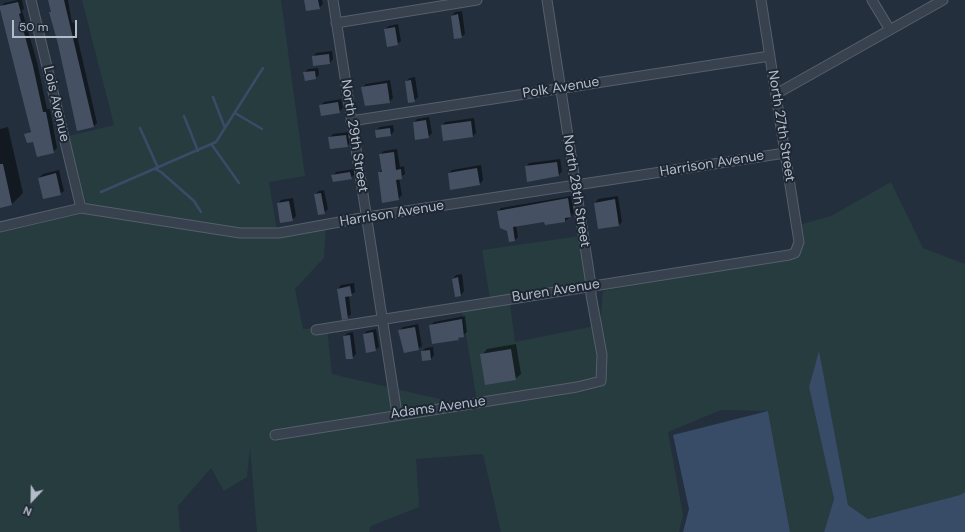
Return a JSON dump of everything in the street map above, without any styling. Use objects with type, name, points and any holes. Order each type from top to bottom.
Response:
[{"type":"street","name":"Lois Avenue","points":[[31,0],[81,208]]},
{"type":"street","name":"North 29th Street","points":[[333,0],[397,414]]},
{"type":"street","points":[[336,23],[477,0]]},
{"type":"street","name":"North 28th Street","points":[[547,0],[602,355],[601,381]]},
{"type":"street","name":"North 27th Street","points":[[761,0],[799,242],[795,253]]},
{"type":"street","points":[[872,0],[890,30]]},
{"type":"street","points":[[776,94],[943,0]]},
{"type":"street","name":"Polk Avenue","points":[[351,121],[770,56]]},
{"type":"street","name":"Harrison Avenue","points":[[0,227],[81,208],[240,232],[263,234],[279,233],[366,217],[785,153]]},
{"type":"street","name":"Buren Avenue","points":[[316,330],[795,253]]},
{"type":"street","name":"Adams Avenue","points":[[275,435],[397,414],[577,387],[601,381]]},
{"type":"green space","points":[[82,0],[281,0],[305,176],[269,182],[277,231],[326,225],[324,258],[295,289],[303,329],[327,328],[332,374],[478,408],[461,304],[490,299],[482,250],[580,236],[588,284],[509,296],[515,342],[600,325],[603,291],[795,256],[792,227],[831,216],[891,182],[923,248],[965,264],[965,492],[961,495],[868,519],[848,505],[819,352],[809,387],[834,499],[824,532],[790,532],[768,411],[721,410],[668,432],[683,515],[679,532],[501,532],[483,454],[416,459],[419,507],[371,526],[369,532],[257,532],[250,447],[247,477],[224,491],[211,468],[178,506],[180,531],[182,532],[0,532],[0,224],[86,203],[69,136],[114,125]]},
{"type":"water","points":[[819,351],[848,505],[868,519],[960,495],[965,492],[965,532],[824,532],[834,499],[809,387]]},
{"type":"water","points":[[768,411],[790,532],[683,532],[689,509],[673,435]]},
{"type":"building","points":[[48,0],[64,0],[94,127],[77,131],[58,44],[49,12],[51,12]]},
{"type":"building","points":[[304,0],[318,0],[320,9],[306,11]]},
{"type":"building","points":[[18,2],[21,13],[19,14],[33,66],[43,112],[46,112],[54,153],[37,157],[33,142],[27,143],[24,134],[31,132],[0,9],[0,6]]},
{"type":"building","points":[[458,14],[462,38],[454,39],[451,16]]},
{"type":"building","points":[[395,27],[398,45],[387,47],[384,29]]},
{"type":"building","points":[[329,54],[330,64],[313,66],[312,56]]},
{"type":"building","points":[[315,71],[316,79],[305,81],[303,72]]},
{"type":"building","points":[[411,80],[415,102],[408,103],[405,81]]},
{"type":"building","points":[[387,83],[390,103],[365,106],[361,87]]},
{"type":"building","points":[[338,102],[340,113],[321,116],[319,105]]},
{"type":"building","points":[[426,120],[429,138],[415,140],[413,122]]},
{"type":"building","points":[[471,121],[473,137],[443,141],[441,125]]},
{"type":"building","points":[[390,128],[391,136],[376,138],[375,130]]},
{"type":"building","points":[[346,135],[348,147],[330,149],[328,137]]},
{"type":"building","points":[[394,152],[396,170],[401,169],[402,179],[396,180],[399,200],[382,203],[378,172],[382,172],[379,154]]},
{"type":"building","points":[[557,162],[559,176],[527,182],[525,166]]},
{"type":"building","points":[[0,164],[3,164],[12,205],[0,208]]},
{"type":"building","points":[[477,168],[480,185],[450,190],[448,173]]},
{"type":"building","points":[[350,172],[352,179],[333,182],[331,175]]},
{"type":"building","points":[[56,173],[61,195],[43,199],[38,178]]},
{"type":"building","points":[[321,193],[325,214],[318,215],[314,194]]},
{"type":"building","points":[[568,198],[571,217],[565,218],[565,222],[545,225],[544,222],[513,227],[515,241],[509,242],[507,231],[500,228],[497,211]]},
{"type":"building","points":[[615,199],[619,226],[598,229],[594,203]]},
{"type":"building","points":[[289,201],[293,221],[280,223],[277,203]]},
{"type":"building","points":[[458,277],[461,296],[455,297],[452,279]]},
{"type":"building","points":[[350,286],[352,296],[345,297],[348,319],[342,320],[337,289]]},
{"type":"building","points":[[462,319],[464,337],[458,338],[459,340],[432,344],[429,325]]},
{"type":"building","points":[[415,327],[419,350],[404,353],[398,330]]},
{"type":"building","points":[[373,332],[376,351],[366,353],[363,334]]},
{"type":"building","points":[[350,335],[353,359],[346,359],[343,336]]},
{"type":"building","points":[[511,349],[516,380],[485,385],[480,354]]},
{"type":"building","points":[[430,350],[431,360],[422,361],[421,351]]},
{"type":"waterway","points":[[101,192],[216,142],[263,68]]},
{"type":"waterway","points":[[213,97],[225,128]]},
{"type":"waterway","points":[[235,113],[262,129]]},
{"type":"waterway","points":[[184,116],[198,151]]},
{"type":"waterway","points":[[140,128],[158,168]]},
{"type":"waterway","points":[[212,145],[239,183]]},
{"type":"waterway","points":[[155,169],[161,172],[194,201],[201,212]]}]
